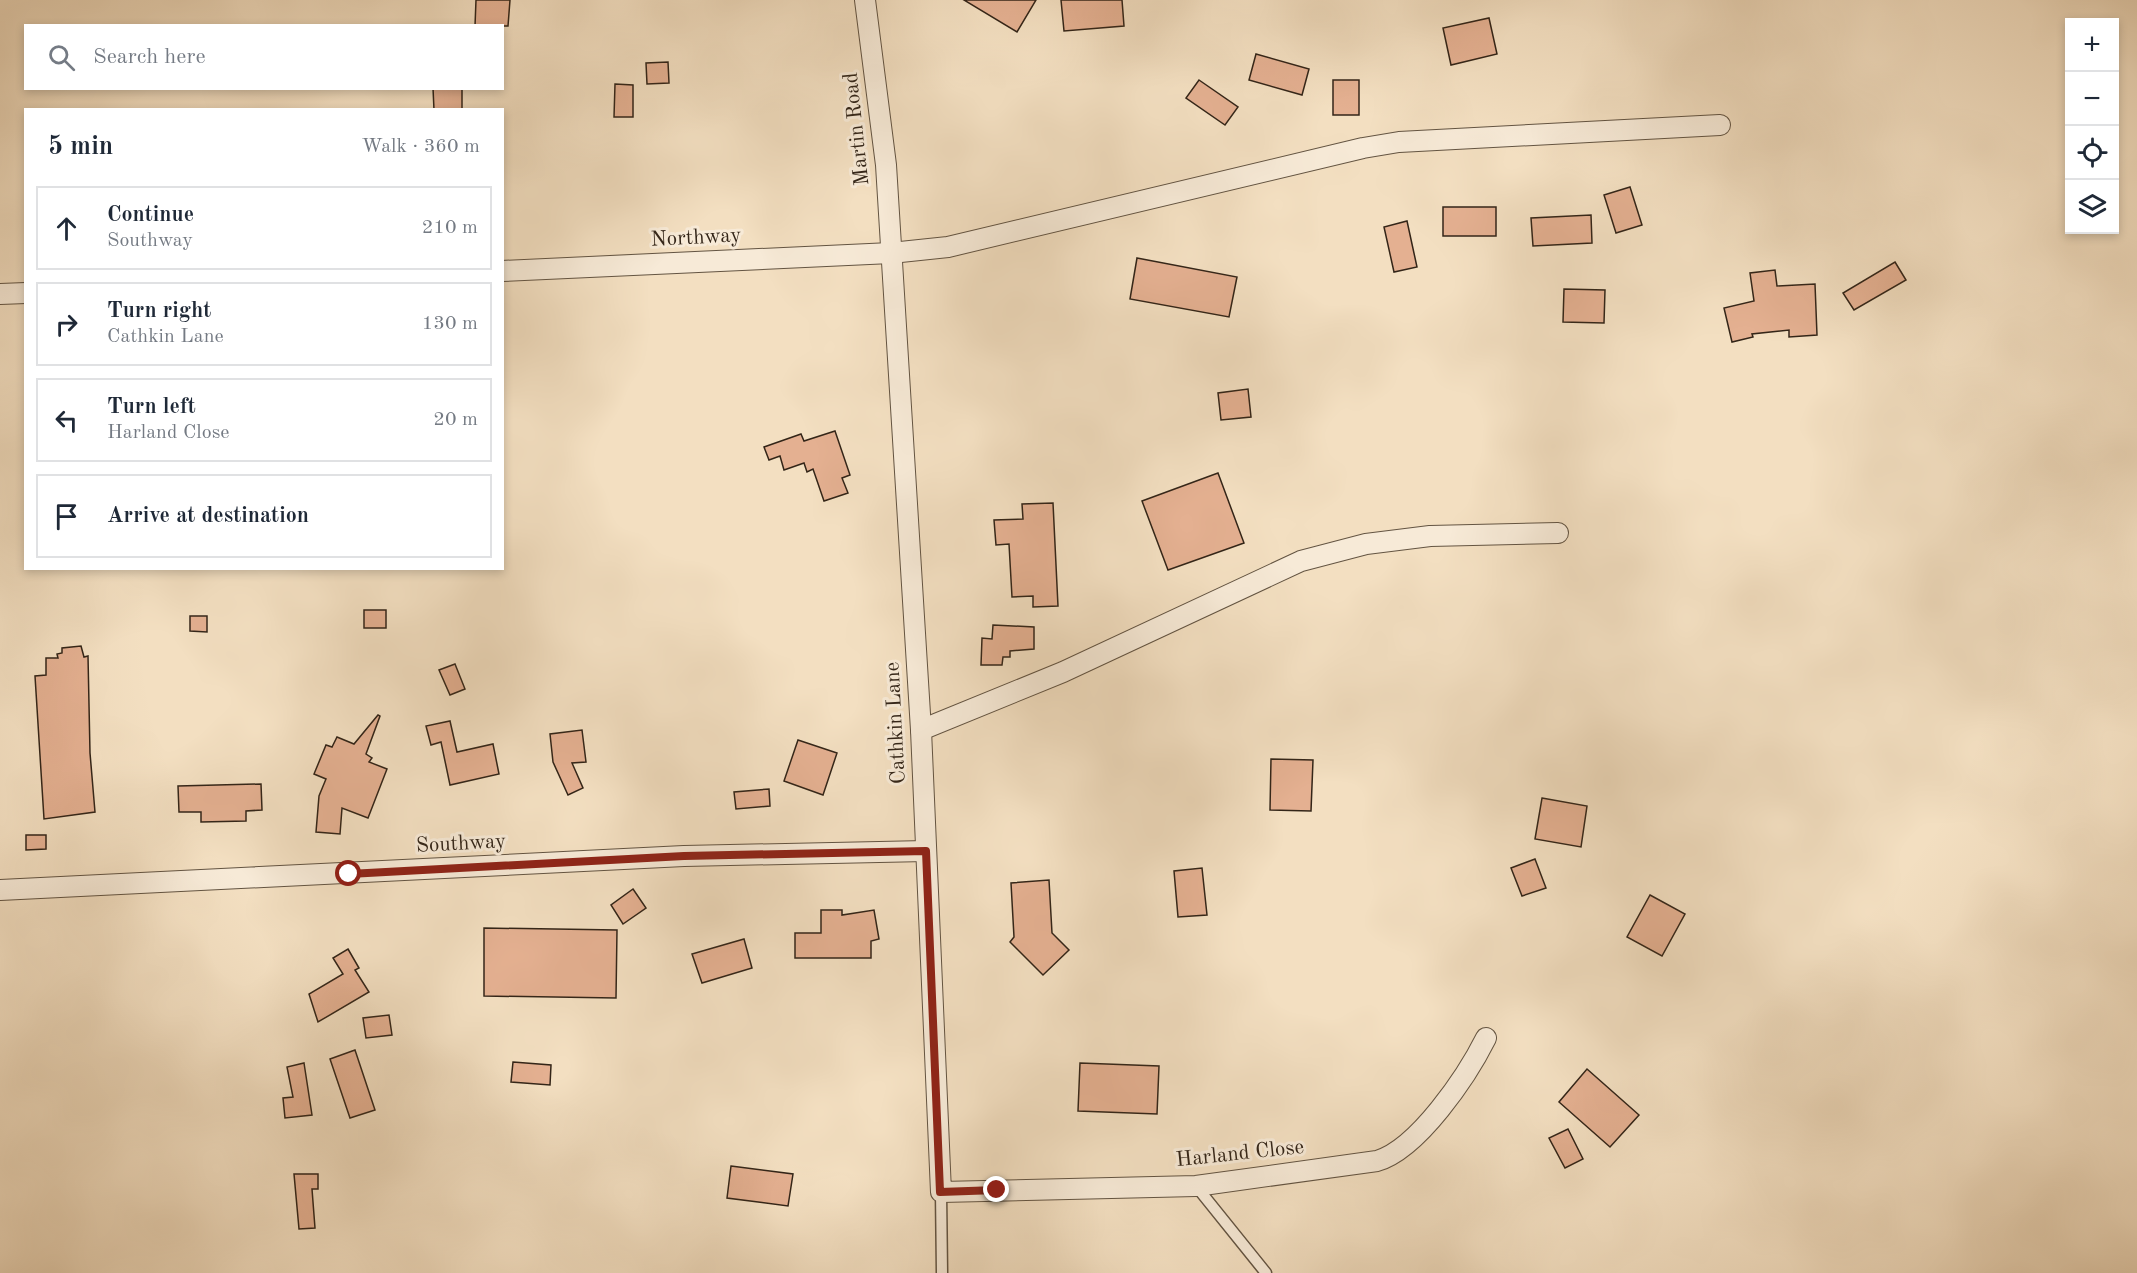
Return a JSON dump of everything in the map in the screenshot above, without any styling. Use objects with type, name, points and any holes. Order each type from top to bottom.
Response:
[{"type":"street","name":"Martin Road","points":[[865,0],[886,165],[891,252]]},
{"type":"street","name":"Northway","points":[[504,271],[891,252],[948,247],[1340,153],[1399,142],[1720,126]]},
{"type":"street","name":"Cathkin Lane","points":[[891,252],[921,730],[940,1192]]},
{"type":"street","points":[[0,294],[24,293]]},
{"type":"street","points":[[921,730],[1063,672],[1301,561],[1366,544],[1430,536],[1558,533]]},
{"type":"street","name":"Southway","points":[[0,890],[684,856],[926,851]]},
{"type":"street","name":"Harland Close","points":[[940,1192],[1196,1186],[1387,1158],[1410,1142],[1456,1088],[1473,1064],[1486,1038]]},
{"type":"lane","points":[[1196,1186],[1266,1273]]},
{"type":"lane","points":[[940,1192],[942,1273]]},
{"type":"building","points":[[476,0],[510,0],[508,26],[475,24]]},
{"type":"building","points":[[964,0],[1036,0],[1017,32]]},
{"type":"building","points":[[1061,0],[1122,0],[1124,26],[1064,31]]},
{"type":"building","points":[[1489,18],[1497,54],[1451,65],[1443,28]]},
{"type":"building","points":[[1256,54],[1309,69],[1302,95],[1249,80]]},
{"type":"building","points":[[668,62],[669,83],[647,84],[646,63]]},
{"type":"building","points":[[1199,80],[1238,107],[1225,125],[1186,98]]},
{"type":"building","points":[[1333,80],[1359,80],[1359,115],[1333,115]]},
{"type":"building","points":[[615,84],[633,85],[633,117],[614,117]]},
{"type":"building","points":[[433,90],[462,90],[462,108],[434,108]]},
{"type":"building","points":[[1630,187],[1642,225],[1616,233],[1604,195]]},
{"type":"building","points":[[1443,207],[1496,207],[1496,236],[1443,236]]},
{"type":"building","points":[[1591,215],[1592,243],[1533,246],[1531,218]]},
{"type":"building","points":[[1407,221],[1417,267],[1394,272],[1384,227]]},
{"type":"building","points":[[1137,258],[1237,277],[1229,317],[1130,299]]},
{"type":"building","points":[[1895,262],[1906,280],[1854,310],[1843,293]]},
{"type":"building","points":[[1775,270],[1777,286],[1815,284],[1817,335],[1789,337],[1789,330],[1752,334],[1753,337],[1732,342],[1724,308],[1754,301],[1750,273]]},
{"type":"building","points":[[1564,289],[1605,290],[1604,323],[1563,322]]},
{"type":"building","points":[[1248,389],[1251,417],[1221,420],[1218,393]]},
{"type":"building","points":[[835,431],[850,475],[842,478],[848,493],[824,501],[813,469],[807,472],[804,463],[784,470],[780,456],[769,460],[764,447],[801,434],[804,441]]},
{"type":"building","points":[[1218,473],[1244,543],[1168,570],[1142,501]]},
{"type":"building","points":[[1053,503],[1058,606],[1033,607],[1033,596],[1012,597],[1009,544],[996,545],[994,520],[1023,519],[1022,504]]},
{"type":"building","points":[[364,610],[386,610],[386,628],[364,628]]},
{"type":"building","points":[[190,616],[207,616],[207,632],[190,631]]},
{"type":"building","points":[[993,625],[1034,627],[1034,649],[1010,651],[1010,657],[1003,657],[1002,665],[981,665],[982,638],[992,639]]},
{"type":"building","points":[[81,646],[84,657],[88,656],[90,753],[95,812],[44,819],[35,676],[46,675],[46,658],[58,658],[57,654],[62,653],[62,648]]},
{"type":"building","points":[[455,664],[465,689],[450,695],[439,670]]},
{"type":"building","points":[[378,715],[380,716],[366,754],[372,758],[369,762],[387,769],[368,818],[342,808],[340,834],[316,832],[319,796],[326,779],[314,774],[326,745],[332,747],[337,737],[354,744]]},
{"type":"building","points":[[450,721],[457,752],[493,744],[499,774],[450,785],[441,742],[431,745],[426,726]]},
{"type":"building","points":[[582,730],[586,762],[572,763],[583,788],[568,795],[553,762],[550,734]]},
{"type":"building","points":[[798,740],[837,753],[823,795],[784,781]]},
{"type":"building","points":[[1271,759],[1313,760],[1311,811],[1270,810]]},
{"type":"building","points":[[261,784],[262,810],[246,811],[246,821],[201,822],[201,812],[179,812],[178,786]]},
{"type":"building","points":[[769,789],[770,806],[736,809],[734,792]]},
{"type":"building","points":[[1542,798],[1587,806],[1581,847],[1535,839]]},
{"type":"building","points":[[26,835],[46,835],[46,849],[26,850]]},
{"type":"building","points":[[1535,859],[1546,888],[1522,896],[1511,868]]},
{"type":"building","points":[[1202,868],[1207,915],[1178,917],[1174,871]]},
{"type":"building","points":[[1049,880],[1052,933],[1069,950],[1043,975],[1010,942],[1014,937],[1011,883]]},
{"type":"building","points":[[633,889],[646,908],[623,924],[611,905]]},
{"type":"building","points":[[1650,895],[1685,914],[1662,956],[1627,937]]},
{"type":"building","points":[[821,910],[842,910],[842,915],[874,910],[879,939],[871,941],[871,958],[795,958],[795,933],[821,933]]},
{"type":"building","points":[[484,928],[617,930],[616,998],[484,996]]},
{"type":"building","points":[[744,939],[752,968],[702,983],[692,954]]},
{"type":"building","points":[[348,949],[359,968],[355,970],[369,992],[318,1022],[309,994],[343,974],[333,958]]},
{"type":"building","points":[[389,1015],[392,1035],[366,1038],[363,1018]]},
{"type":"building","points":[[355,1050],[375,1110],[350,1118],[330,1059]]},
{"type":"building","points":[[513,1062],[551,1065],[550,1085],[511,1082]]},
{"type":"building","points":[[304,1063],[312,1115],[285,1118],[283,1098],[293,1097],[287,1067]]},
{"type":"building","points":[[1080,1063],[1159,1066],[1157,1114],[1078,1111]]},
{"type":"building","points":[[1587,1069],[1639,1115],[1610,1147],[1559,1102]]},
{"type":"building","points":[[1568,1129],[1583,1159],[1565,1168],[1549,1138]]},
{"type":"building","points":[[731,1166],[793,1174],[788,1206],[727,1198]]},
{"type":"building","points":[[294,1174],[318,1174],[318,1189],[312,1189],[315,1228],[299,1229]]},
{"type":"route","points":[[349,874],[684,856],[926,851],[940,1192],[997,1190]]}]
